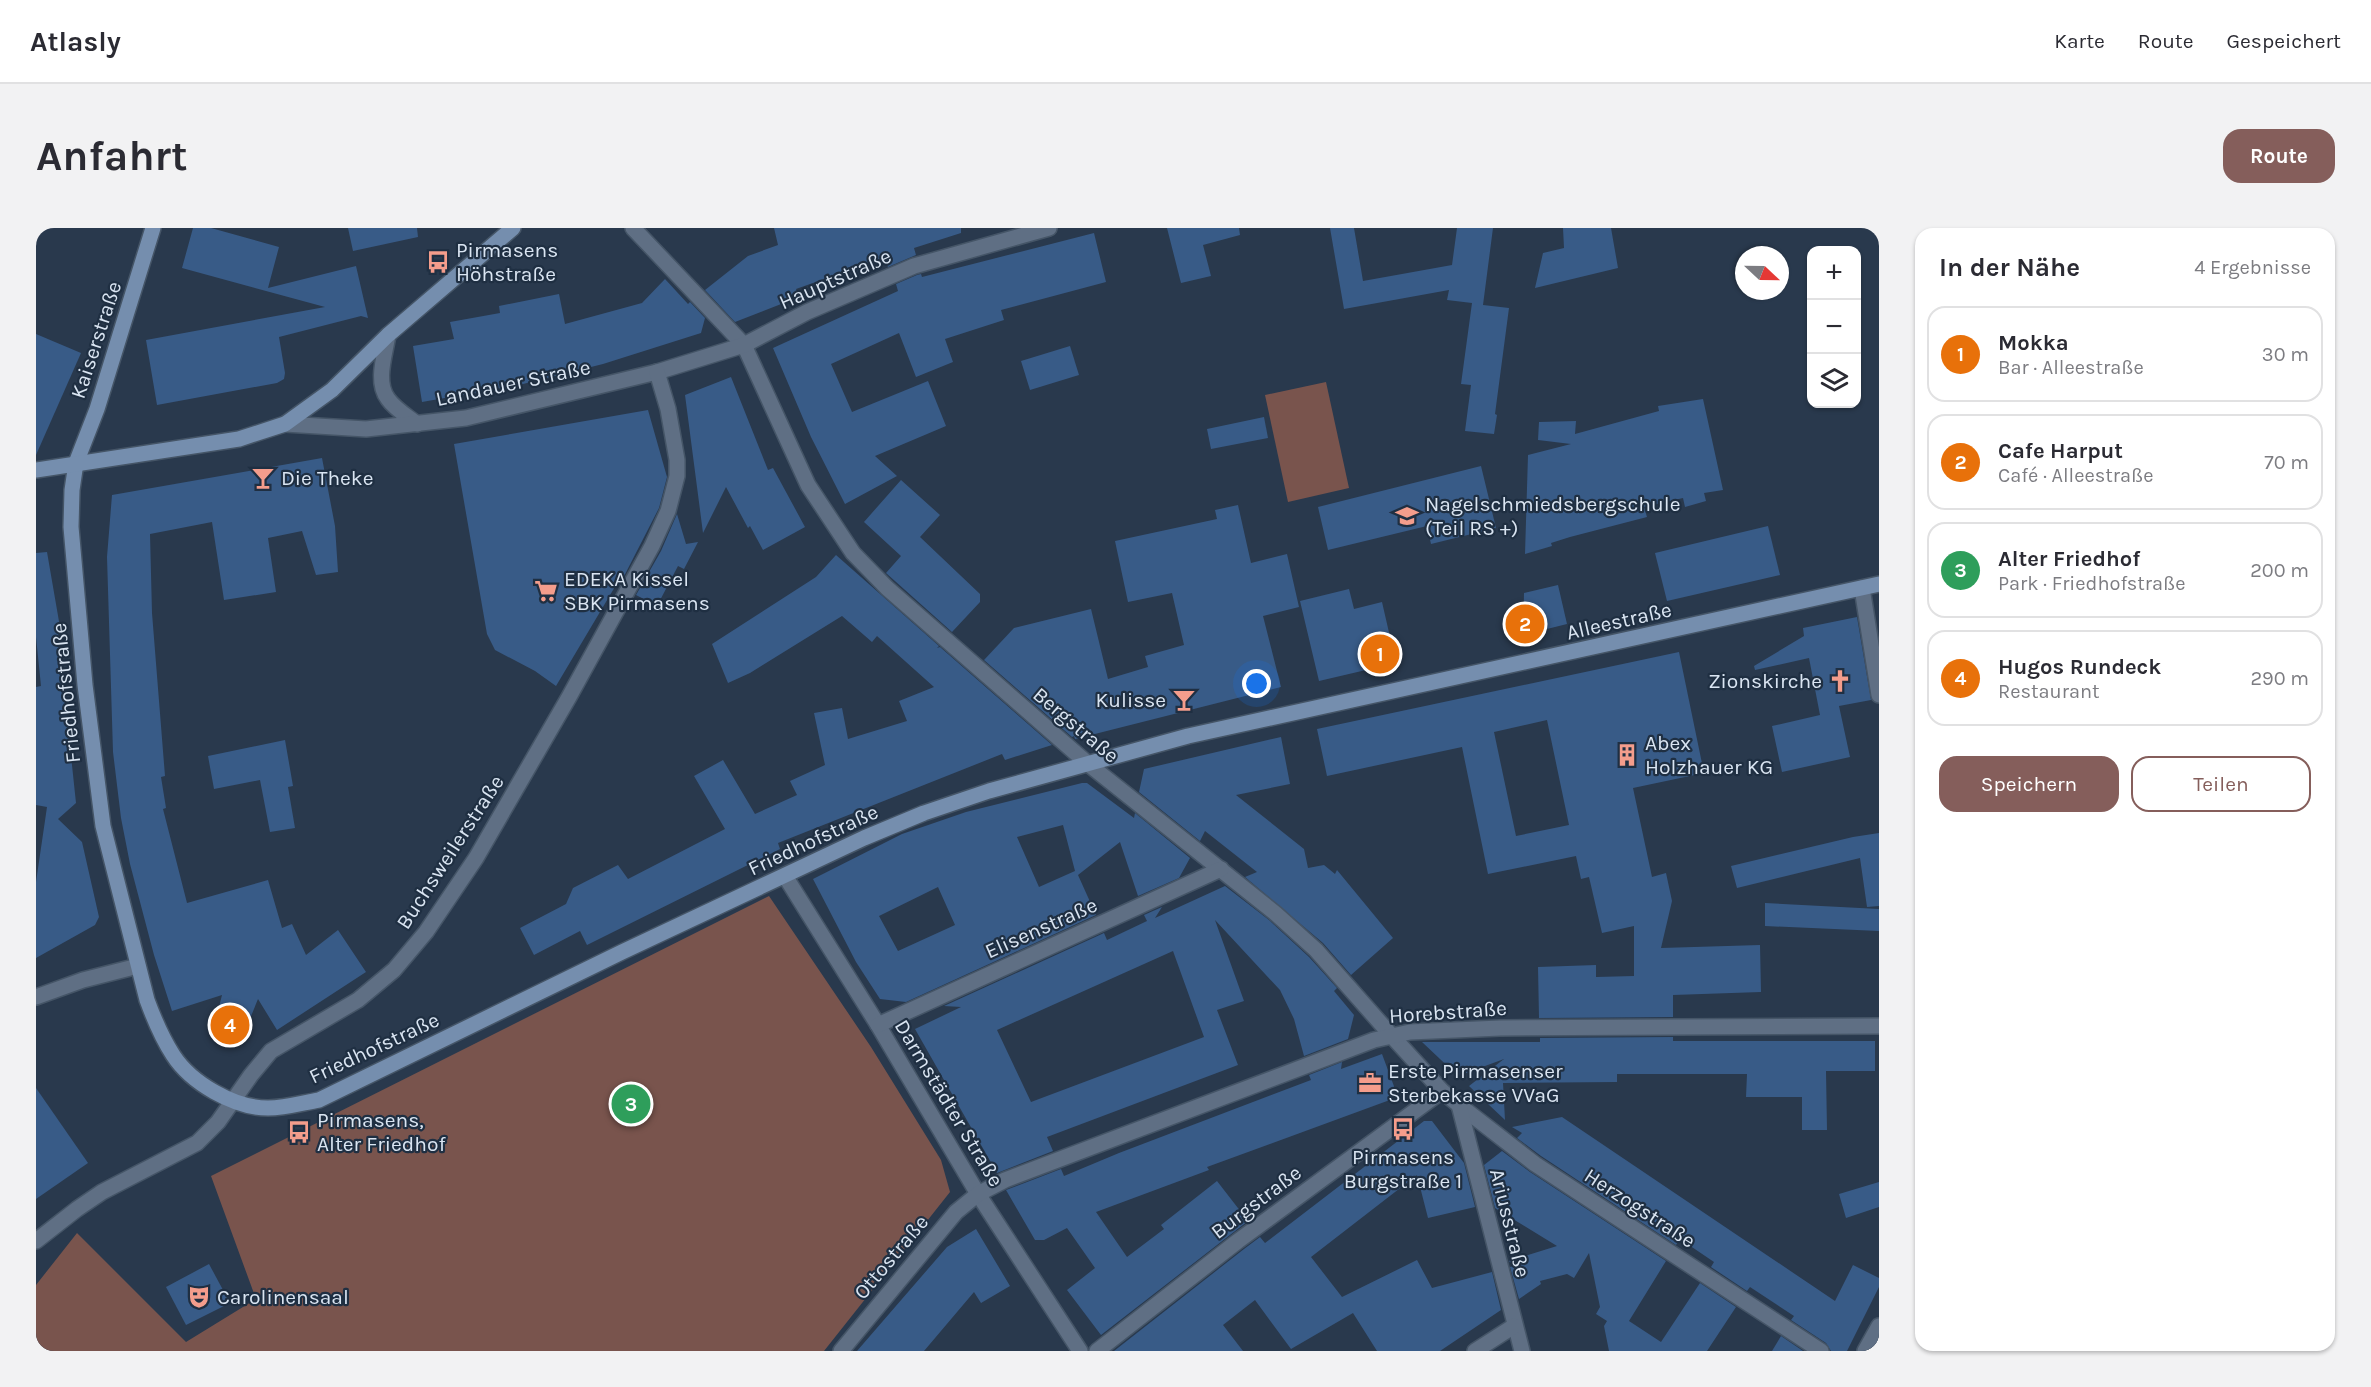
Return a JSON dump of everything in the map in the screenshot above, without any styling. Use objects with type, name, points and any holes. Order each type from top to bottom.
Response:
[{"type":"street","name":"Kaiserstraße","points":[[76,463],[97,409],[153,228]]},
{"type":"street","name":"Landauer Straße","points":[[36,470],[238,439],[267,432],[285,424],[332,390],[388,335],[513,228]]},
{"type":"street","name":"Bergstraße","points":[[633,228],[744,345],[808,485],[853,554],[911,610],[1087,763],[1221,869],[1316,950],[1442,1091]]},
{"type":"street","name":"Hauptstraße","points":[[744,345],[807,312],[914,266],[1049,228]]},
{"type":"street","points":[[388,335],[381,379],[382,388],[391,403],[417,424]]},
{"type":"street","name":"Landauer Straße","points":[[285,424],[366,429],[466,418],[657,372],[744,345]]},
{"type":"street","name":"Buchsweilerstraße","points":[[36,1241],[102,1192],[196,1143],[218,1122],[272,1051],[358,1000],[394,970],[426,932],[476,858],[569,697],[652,546],[668,511],[677,476],[676,460],[668,409],[657,372]]},
{"type":"street","name":"Friedhofstraße","points":[[76,463],[72,490],[71,527],[95,774],[103,826],[138,966],[156,1024],[174,1057],[203,1085],[232,1101],[267,1108],[319,1100],[622,952],[924,813],[989,791],[1087,763]]},
{"type":"street","name":"Alleestraße","points":[[1087,763],[1188,736],[1879,584]]},
{"type":"street","points":[[1862,588],[1879,695]]},
{"type":"street","name":"Elisenstraße","points":[[878,1025],[1221,869]]},
{"type":"street","name":"Darmstädter Straße","points":[[785,876],[878,1025],[978,1194],[1080,1351]]},
{"type":"street","points":[[36,997],[83,980],[138,966]]},
{"type":"street","name":"Horebstraße","points":[[978,1194],[1005,1180],[1390,1035],[1500,1028],[1879,1026]]},
{"type":"street","name":"Herzogstraße","points":[[1442,1091],[1535,1164],[1821,1351]]},
{"type":"street","name":"Burgstraße","points":[[1097,1351],[1238,1240],[1442,1091]]},
{"type":"street","name":"Ariusstraße","points":[[1458,1105],[1522,1351]]},
{"type":"street","name":"Ottostraße","points":[[841,1351],[956,1212],[978,1194]]},
{"type":"street","points":[[1475,1351],[1514,1326]]},
{"type":"street","points":[[1865,1351],[1879,1326]]},
{"type":"shaded area","points":[[1326,382],[1349,488],[1288,502],[1265,395]]},
{"type":"shaded area","points":[[769,896],[871,1047],[941,1160],[950,1192],[824,1351],[36,1351],[36,1285],[77,1233],[186,1342],[256,1299],[211,1176]]},
{"type":"building","points":[[193,228],[211,228],[279,247],[268,288],[356,266],[368,318],[361,316],[279,337],[285,373],[284,379],[277,383],[157,405],[146,340],[325,307],[182,268]]},
{"type":"building","points":[[348,228],[417,228],[418,237],[353,251]]},
{"type":"building","points":[[774,228],[961,228],[961,233],[914,248],[916,255],[888,267],[886,262],[877,266],[875,261],[796,289],[799,297],[735,322],[705,290],[748,256],[778,245]]},
{"type":"building","points":[[1167,228],[1239,228],[1240,235],[1203,245],[1211,276],[1181,283]]},
{"type":"building","points":[[1330,228],[1354,228],[1363,281],[1452,265],[1457,228],[1493,228],[1483,305],[1509,308],[1494,434],[1465,431],[1471,385],[1461,384],[1472,303],[1447,300],[1449,290],[1344,309]]},
{"type":"building","points":[[1563,228],[1611,228],[1618,268],[1535,288],[1543,253],[1564,248]]},
{"type":"building","points":[[1094,233],[1106,282],[1001,310],[1004,320],[945,339],[953,362],[916,377],[899,333],[831,364],[852,412],[928,381],[946,426],[875,456],[897,476],[845,504],[811,437],[773,348],[898,291],[896,284],[917,275],[921,274],[922,277]]},
{"type":"building","points":[[665,279],[688,304],[690,302],[705,318],[701,333],[603,364],[519,385],[422,402],[413,346],[454,339],[450,322],[500,313],[499,306],[559,294],[565,324],[642,303]]},
{"type":"building","points":[[36,334],[81,353],[36,455]]},
{"type":"building","points":[[1070,346],[1079,375],[1030,390],[1021,361]]},
{"type":"building","points":[[731,377],[768,470],[773,468],[805,527],[763,550],[726,487],[703,533],[685,395]]},
{"type":"building","points":[[1703,399],[1723,490],[1704,493],[1706,501],[1685,507],[1683,498],[1644,507],[1647,517],[1570,537],[1551,543],[1552,546],[1525,554],[1528,455],[1571,444],[1538,440],[1539,422],[1576,421],[1575,434],[1659,411],[1658,406]]},
{"type":"building","name":"EDEKA Kissel SBK Pirmasens","points":[[648,410],[667,477],[659,508],[619,586],[616,585],[556,686],[535,671],[495,650],[487,634],[454,444]]},
{"type":"building","points":[[1264,417],[1268,438],[1211,449],[1207,429]]},
{"type":"building","points":[[322,458],[335,526],[338,572],[316,575],[302,531],[268,538],[276,592],[224,600],[212,522],[150,534],[152,613],[165,776],[161,777],[166,808],[163,809],[187,903],[268,880],[282,928],[292,924],[306,955],[338,930],[366,972],[277,1030],[258,999],[243,1036],[237,1041],[230,1042],[222,1040],[214,1027],[222,995],[172,1011],[154,955],[130,864],[121,818],[113,752],[107,557],[112,495]]},
{"type":"building","name":"Nagelschmiedsbergschule (Teil RS +)","points":[[1481,466],[1496,528],[1431,544],[1427,526],[1328,550],[1318,507]]},
{"type":"building","points":[[901,480],[940,515],[920,537],[980,594],[980,602],[952,632],[886,573],[901,556],[864,522]]},
{"type":"building","points":[[1238,505],[1251,563],[1287,554],[1299,607],[1263,616],[1281,687],[1075,739],[984,660],[1014,628],[1091,609],[1108,679],[1148,667],[1145,656],[1184,645],[1172,593],[1128,602],[1115,541],[1217,519],[1215,510]]},
{"type":"building","points":[[677,514],[686,544],[698,542],[684,569],[678,566],[657,606],[636,595],[661,551]]},
{"type":"building","points":[[1768,526],[1780,575],[1667,601],[1655,553]]},
{"type":"building","points":[[47,552],[61,633],[58,633],[76,803],[58,819],[82,842],[99,917],[95,925],[36,958],[36,882],[47,807],[36,805],[36,687],[41,686],[36,637],[36,553]]},
{"type":"building","points":[[836,555],[939,646],[937,648],[940,647],[1052,745],[1005,760],[1002,754],[778,843],[780,849],[587,945],[580,931],[534,955],[520,928],[566,904],[573,888],[618,865],[628,879],[725,829],[694,776],[723,760],[755,814],[797,795],[790,781],[825,765],[814,713],[842,708],[848,739],[907,721],[899,701],[934,687],[877,636],[872,642],[842,616],[750,673],[728,683],[712,644],[816,577]]},
{"type":"building","points":[[1558,585],[1567,624],[1523,635],[1524,593]]},
{"type":"building","points":[[1349,589],[1354,609],[1382,602],[1396,663],[1319,681],[1300,601]]},
{"type":"building","points":[[1857,617],[1871,700],[1839,706],[1850,757],[1782,772],[1772,726],[1820,715],[1809,658],[1755,670],[1754,666],[1804,636],[1803,628]]},
{"type":"building","points":[[1679,652],[1704,773],[1633,788],[1652,877],[1666,873],[1672,901],[1661,948],[1760,945],[1761,992],[1673,995],[1673,1017],[1539,1018],[1538,967],[1596,965],[1596,977],[1634,976],[1634,926],[1602,933],[1589,877],[1581,879],[1576,856],[1488,874],[1462,747],[1327,776],[1317,729]],"holes":[[[1547,720],[1569,825],[1516,836],[1494,732]]]},
{"type":"building","points":[[1281,737],[1290,784],[1236,795],[1304,849],[1308,868],[1324,865],[1335,874],[1337,870],[1393,938],[1351,975],[1323,943],[1245,877],[1257,872],[1205,831],[1200,841],[1139,792],[1144,769]]},
{"type":"building","points":[[285,740],[293,786],[288,787],[295,828],[270,832],[260,780],[214,789],[208,756]]},
{"type":"building","points":[[1087,783],[1134,818],[1135,813],[1190,858],[1179,878],[1138,896],[1120,842],[1078,875],[1096,915],[906,1002],[880,999],[856,962],[813,879],[902,834],[966,812]],"holes":[[[1063,825],[1075,871],[1039,887],[1017,837]],[[938,887],[955,925],[898,951],[879,916]]]},
{"type":"building","points":[[1879,833],[1879,906],[1867,907],[1860,858],[1737,888],[1731,866]]},
{"type":"building","points":[[1225,886],[1269,920],[1309,957],[1337,988],[1334,991],[1354,1015],[1348,1039],[1304,1056],[1294,1019],[1280,990],[1215,920],[1244,1001],[1217,1010],[1238,1065],[1047,1137],[1053,1151],[997,1173],[915,1029],[961,1007],[944,1006],[1104,933],[1107,940],[1147,921],[1144,915],[1162,907],[1155,918]],"holes":[[[1173,951],[1204,1037],[1031,1102],[997,1030]]]},
{"type":"building","points":[[1765,903],[1879,909],[1879,931],[1765,926]]},
{"type":"building","points":[[1673,1037],[1673,1041],[1875,1041],[1875,1071],[1826,1071],[1827,1130],[1802,1130],[1802,1097],[1746,1097],[1747,1074],[1617,1074],[1617,1082],[1503,1083],[1505,1120],[1469,1086],[1504,1059],[1458,1076],[1422,1042],[1540,1042],[1540,1038]]},
{"type":"building","points":[[1382,1054],[1398,1097],[1207,1167],[1209,1170],[1096,1212],[1127,1257],[1164,1229],[1161,1225],[1217,1181],[1248,1221],[1101,1335],[1067,1290],[1095,1268],[1067,1228],[1044,1240],[1035,1240],[1006,1190],[1061,1169],[1064,1176],[1311,1080],[1309,1075],[1342,1062],[1341,1069]]},
{"type":"building","points":[[36,1088],[88,1163],[36,1199]]},
{"type":"building","points":[[1562,1117],[1835,1301],[1853,1265],[1879,1278],[1879,1287],[1847,1351],[1831,1351],[1826,1343],[1791,1320],[1794,1316],[1750,1287],[1747,1291],[1711,1267],[1714,1262],[1680,1239],[1676,1245],[1541,1156],[1517,1138],[1522,1133],[1512,1127]]},
{"type":"building","points":[[1424,1121],[1432,1121],[1464,1163],[1475,1207],[1428,1218],[1417,1175],[1311,1257],[1342,1297],[1417,1260],[1432,1288],[1492,1272],[1501,1310],[1440,1351],[1377,1351],[1353,1313],[1291,1349],[1255,1300],[1223,1325],[1243,1351],[1114,1351],[1260,1237],[1265,1243]]},
{"type":"building","points":[[1502,1151],[1530,1172],[1666,1261],[1629,1321],[1661,1342],[1700,1283],[1736,1307],[1707,1351],[1609,1351],[1604,1326],[1607,1321],[1596,1314],[1600,1307],[1589,1253],[1574,1278],[1567,1274],[1540,1281],[1541,1284],[1519,1299],[1510,1267],[1514,1266],[1509,1261],[1557,1246],[1495,1208],[1484,1165]]},
{"type":"building","points":[[1879,1182],[1879,1207],[1846,1218],[1839,1194]]},
{"type":"building","points":[[976,1229],[1010,1286],[981,1303],[974,1292],[924,1351],[857,1351],[947,1247]]},
{"type":"building","name":"Carolinensaal","points":[[209,1264],[230,1303],[186,1325],[166,1287]]},
{"type":"building","points":[[1781,1336],[1803,1351],[1772,1351]]},
{"type":"place","name":"Pirmasens Höhstraße","points":[[438,262]]},
{"type":"place","name":"Die Theke","points":[[263,478]]},
{"type":"place","name":"Nagelschmiedsbergschule (Teil RS +)","points":[[1407,516]]},
{"type":"place","name":"EDEKA Kissel SBK Pirmasens","points":[[546,591]]},
{"type":"place","name":"Cafe Harput","points":[[1525,624]]},
{"type":"place","name":"Mokka","points":[[1380,654]]},
{"type":"place","name":"Zionskirche","points":[[1840,681]]},
{"type":"place","name":"Kulisse","points":[[1184,700]]},
{"type":"place","name":"Abex Holzhauer KG","points":[[1627,755]]},
{"type":"place","name":"Hugos Rundeck","points":[[230,1025]]},
{"type":"place","name":"Erste Pirmasenser Sterbekasse VVaG","points":[[1370,1083]]},
{"type":"place","name":"Alter Friedhof","points":[[631,1104]]},
{"type":"place","name":"Pirmasens Burgstraße 1","points":[[1403,1129]]},
{"type":"place","name":"Pirmasens, Alter Friedhof","points":[[299,1132]]},
{"type":"place","name":"Carolinensaal","points":[[199,1297]]}]
